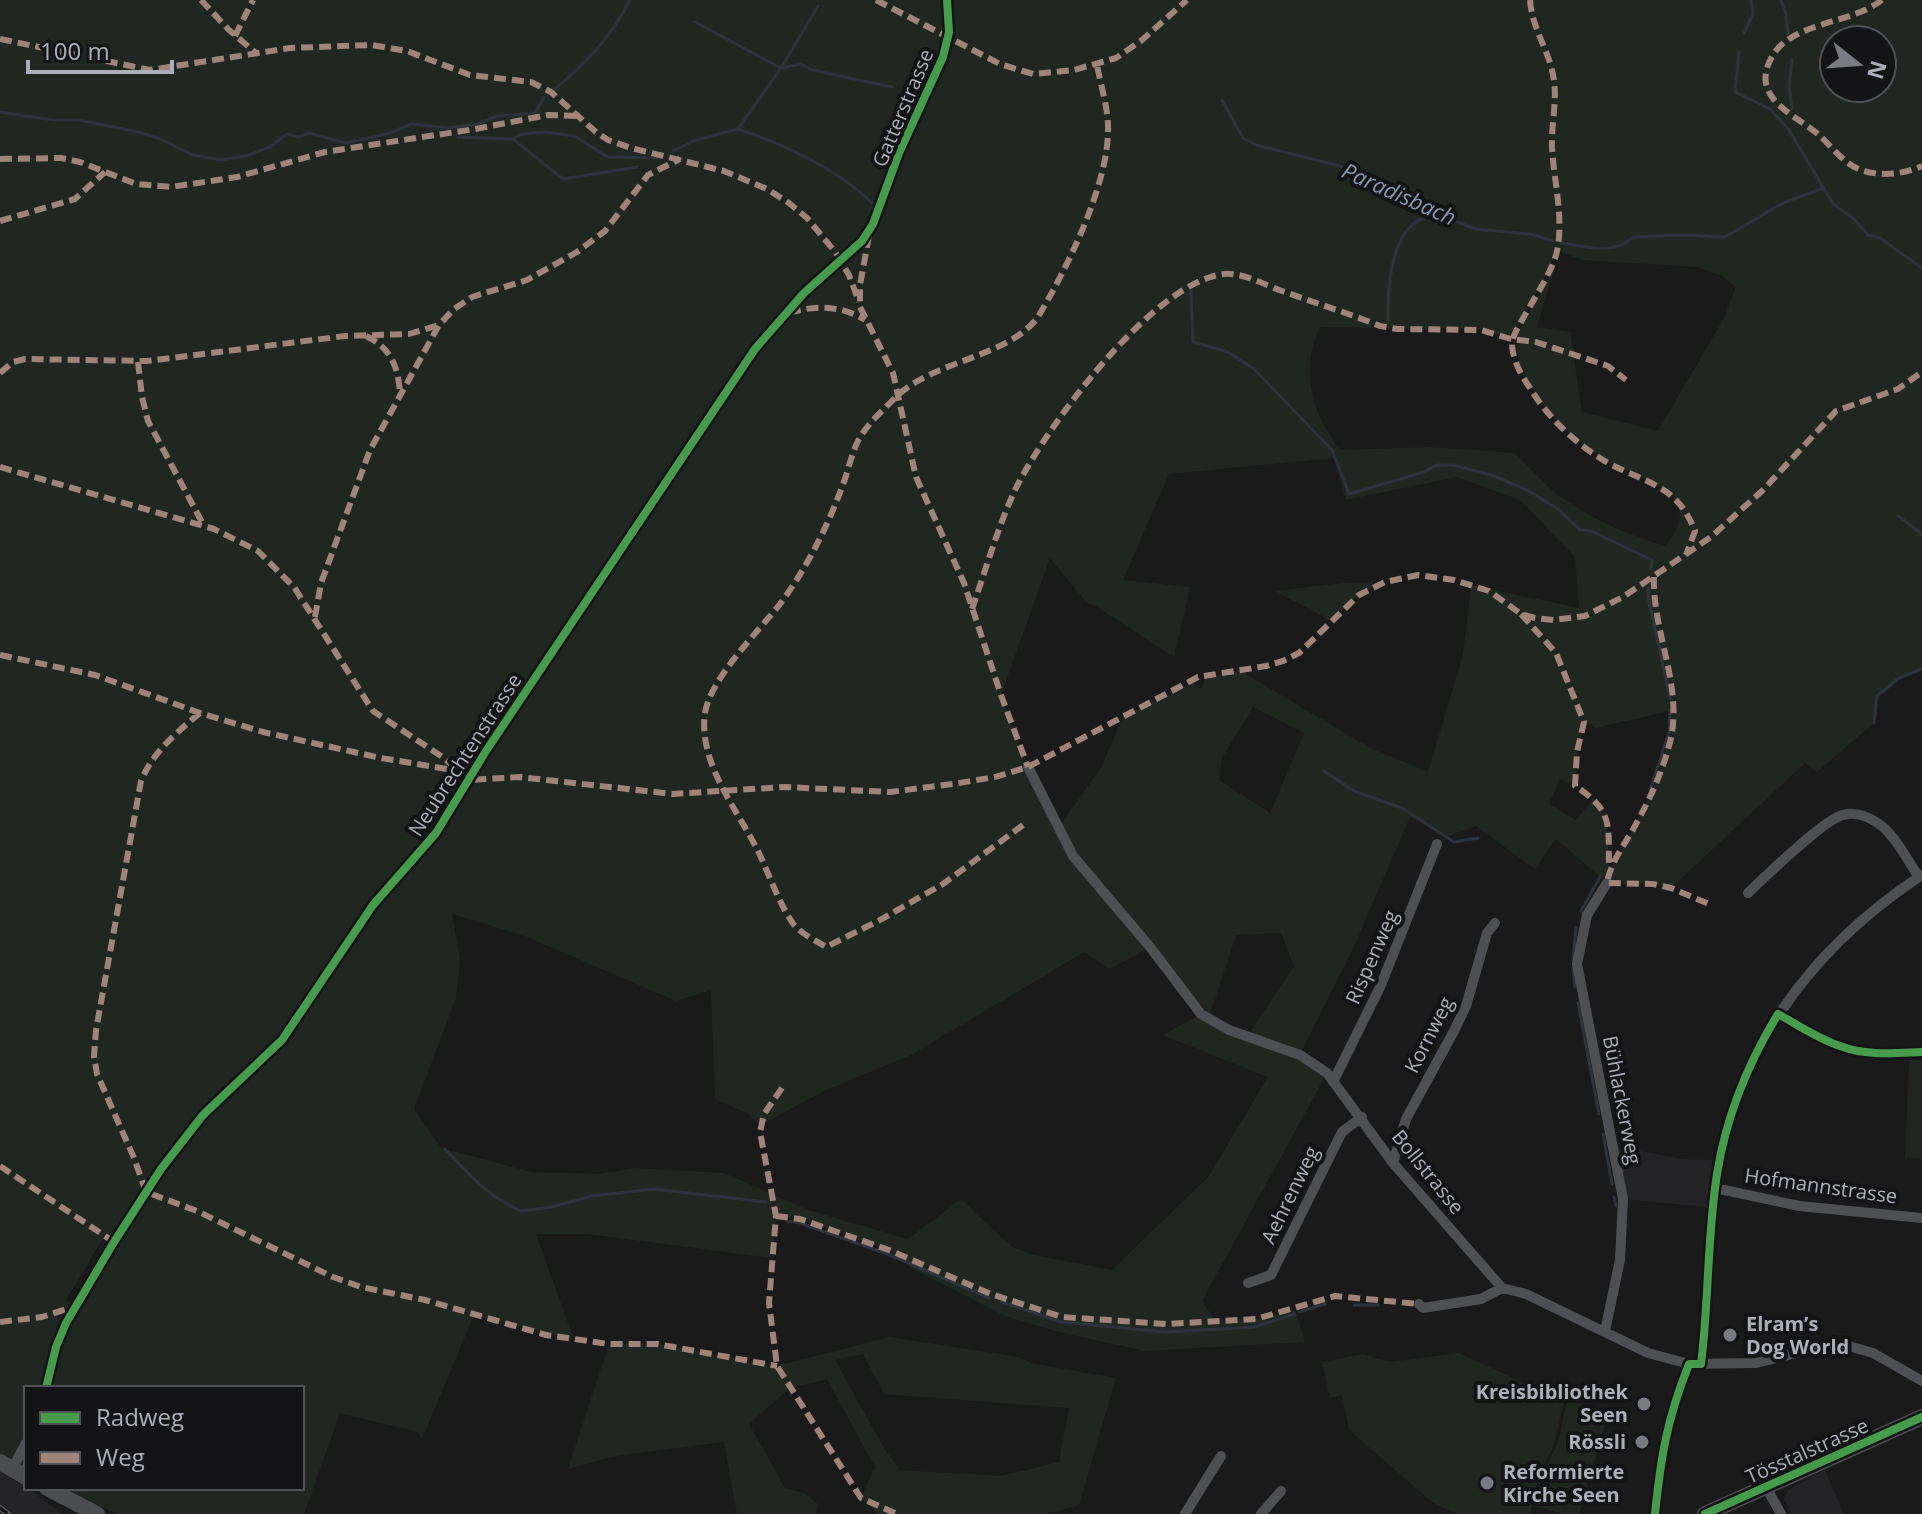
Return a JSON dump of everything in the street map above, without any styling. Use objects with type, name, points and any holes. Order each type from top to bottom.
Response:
[{"type":"main road","name":"Tösstalstrasse","points":[[1705,1514],[1922,1417]]},
{"type":"main road","points":[[51,1490],[97,1514]]},
{"type":"street","name":"Gatterstrasse","points":[[840,260],[870,230],[899,153],[940,65],[949,32],[947,0]]},
{"type":"street","name":"Neubrechtenstrasse","points":[[46,1386],[56,1347],[66,1323],[173,1152],[213,1104],[290,1030],[373,905],[441,825],[500,729],[755,349],[794,303],[840,260]]},
{"type":"street","name":"Bollstrasse","points":[[1028,767],[1073,856],[1150,947],[1201,1014],[1229,1030],[1300,1055],[1327,1073],[1393,1163],[1502,1288]]},
{"type":"street","points":[[1707,1298],[1715,1188],[1726,1134],[1755,1055],[1778,1014],[1841,937],[1920,876],[1886,829],[1856,813],[1840,815],[1823,827],[1748,893]]},
{"type":"street","name":"Rispenweg","points":[[1333,1082],[1381,985],[1437,844]]},
{"type":"street","name":"Bühlackerweg","points":[[1605,1331],[1620,1260],[1623,1199],[1577,964],[1587,915],[1607,883]]},
{"type":"street","name":"Kornweg","points":[[1393,1163],[1406,1119],[1466,1006],[1487,933],[1495,923]]},
{"type":"street","points":[[1778,1014],[1841,1047],[1869,1052],[1922,1052]]},
{"type":"street","name":"Aehrenweg","points":[[1248,1283],[1271,1275],[1342,1132],[1362,1117]]},
{"type":"street","name":"Hofmannstrasse","points":[[1715,1188],[1799,1206],[1922,1218]]},
{"type":"street","points":[[1419,1304],[1423,1308],[1481,1299],[1502,1288],[1526,1294],[1648,1353],[1689,1364],[1756,1363],[1812,1349],[1845,1345],[1873,1353],[1922,1381]]},
{"type":"street","points":[[1655,1514],[1660,1466],[1673,1405],[1689,1364]]},
{"type":"street","points":[[13,1469],[24,1447]]},
{"type":"street","points":[[1185,1514],[1221,1456]]},
{"type":"street","points":[[1766,1487],[1781,1514]]},
{"type":"street","points":[[1261,1514],[1281,1491]]},
{"type":"shaded area","points":[[0,0],[1922,0],[1922,669],[1899,678],[1877,696],[1874,723],[1817,772],[1805,763],[1671,888],[1653,884],[1607,883],[1556,839],[1535,869],[1476,826],[1450,836],[1410,817],[1353,949],[1300,1054],[1327,1073],[1202,1301],[1215,1320],[1256,1319],[1295,1310],[1305,1342],[1145,1351],[1059,1332],[1005,1316],[911,1268],[889,1250],[792,1217],[776,1217],[772,1258],[587,1234],[536,1234],[574,1340],[474,1315],[422,1439],[418,1432],[340,1413],[304,1514],[118,1514],[68,1490],[304,1490],[304,1386],[24,1386],[24,1467],[0,1453]],"holes":[[[1557,251],[1583,260],[1697,267],[1722,276],[1736,287],[1724,318],[1658,431],[1582,412],[1570,332],[1537,327],[1554,270],[1527,316],[1517,341],[1524,375],[1534,393],[1563,427],[1608,463],[1652,483],[1673,497],[1680,517],[1665,546],[1622,531],[1568,502],[1514,453],[1430,447],[1341,450],[1316,407],[1310,359],[1320,327],[1481,329],[1511,338]],[[1334,458],[1346,500],[1457,477],[1520,500],[1575,557],[1579,608],[1471,585],[1463,655],[1428,772],[1370,748],[1239,670],[1205,677],[1202,689],[1193,683],[1123,716],[1101,768],[1058,828],[1024,757],[1001,695],[1050,558],[1087,603],[1174,657],[1190,587],[1123,580],[1169,474]],[[1253,707],[1304,733],[1270,813],[1219,780],[1222,758]],[[1673,710],[1659,773],[1642,812],[1610,869],[1606,814],[1594,798],[1576,820],[1549,804],[1560,779],[1575,786],[1577,752],[1585,723],[1596,728]],[[452,914],[525,936],[676,1001],[711,990],[715,1099],[747,1113],[760,1125],[826,1090],[911,1055],[1084,952],[1110,969],[1150,947],[1210,1015],[1236,935],[1281,933],[1294,966],[1250,1032],[1229,1030],[1201,1014],[1163,1035],[1268,1077],[1209,1176],[1112,1270],[1034,1255],[1012,1247],[961,1199],[908,1239],[808,1210],[724,1173],[635,1168],[598,1174],[532,1172],[441,1148],[414,1109],[456,998],[460,961]],[[105,1235],[114,1242],[76,1306],[66,1300]]]},
{"type":"shaded area","points":[[1385,582],[1359,595],[1330,620],[1275,591],[1343,583]]},
{"type":"shaded area","points":[[1909,1060],[1922,1060],[1922,1159],[1905,1158]]},
{"type":"shaded area","points":[[1613,1146],[1683,1159],[1713,1160],[1707,1207],[1623,1199]]},
{"type":"shaded area","points":[[889,1337],[1019,1357],[1031,1363],[1116,1378],[1079,1505],[1048,1514],[877,1514],[861,1498],[875,1467],[827,1379],[790,1388],[749,1424],[785,1488],[804,1493],[818,1504],[815,1514],[737,1514],[724,1442],[615,1456],[568,1469],[609,1344],[657,1344],[777,1366]],"holes":[[[863,1354],[884,1394],[1069,1408],[1059,1462],[1001,1476],[900,1470],[884,1448],[835,1360]]]},
{"type":"shaded area","points":[[1459,1353],[1564,1401],[1554,1445],[1539,1475],[1530,1514],[1457,1514],[1432,1502],[1349,1430],[1342,1395],[1330,1398],[1322,1362],[1363,1354],[1389,1362]]},
{"type":"shaded area","points":[[1567,1400],[1608,1413],[1579,1514],[1564,1514],[1533,1506],[1541,1477],[1558,1443]]},
{"type":"shaded area","points":[[1825,1470],[1844,1514],[1791,1514],[1784,1499],[1788,1490]]},
{"type":"shaded area","points":[[0,1472],[24,1486],[24,1490],[32,1491],[61,1514],[0,1514]]},
{"type":"waterway","points":[[555,89],[597,48],[630,0]]},
{"type":"waterway","points":[[1744,33],[1753,14],[1751,0]]},
{"type":"waterway","points":[[1781,0],[1788,34]]},
{"type":"waterway","points":[[673,151],[696,140],[738,129],[781,68],[818,6]]},
{"type":"waterway","points":[[695,22],[781,68],[801,64],[812,70],[892,87]]},
{"type":"waterway","points":[[1739,52],[1735,92],[1770,109],[1789,130],[1833,204],[1854,219],[1868,235],[1880,238],[1922,268]]},
{"type":"waterway","points":[[1792,59],[1789,86],[1792,109]]},
{"type":"waterway","points":[[0,112],[53,120],[79,120],[138,132],[161,139],[193,155],[221,160],[246,156],[270,147],[287,134],[299,137],[309,133],[346,143],[390,133],[411,124],[448,128],[477,124],[497,116],[535,113],[544,97]]},
{"type":"waterway","name":"Paradisbach","points":[[1222,100],[1243,138],[1256,145],[1348,168],[1436,206],[1455,221],[1475,229],[1530,234],[1553,241]]},
{"type":"waterway","points":[[738,129],[809,158],[842,178],[872,203]]},
{"type":"waterway","points":[[513,139],[521,134],[546,132],[574,136],[608,157],[657,158]]},
{"type":"waterway","points":[[458,137],[513,139],[563,179],[637,167]]},
{"type":"waterway","name":"Paradisbach","points":[[1561,243],[1609,248],[1626,243],[1633,237],[1725,237],[1783,203],[1821,189]]},
{"type":"waterway","points":[[1388,320],[1392,266],[1406,232],[1417,221],[1432,217],[1452,220]]},
{"type":"waterway","points":[[1191,292],[1193,342],[1228,352],[1254,369],[1332,450],[1349,494],[1424,472],[1437,465],[1453,465],[1494,476],[1527,490],[1558,509],[1580,530],[1591,531],[1652,560],[1651,570]]},
{"type":"waterway","points":[[1898,516],[1922,534]]},
{"type":"waterway","points":[[1648,587],[1670,698]]},
{"type":"waterway","points":[[1874,723],[1877,696],[1899,678],[1922,669]]},
{"type":"waterway","points":[[1650,790],[1669,733],[1670,710]]},
{"type":"waterway","points":[[1324,771],[1354,791],[1402,808],[1454,842],[1478,838]]},
{"type":"waterway","points":[[1581,911],[1600,877]]},
{"type":"waterway","points":[[1573,960],[1576,928]]},
{"type":"waterway","points":[[1573,968],[1575,987]]},
{"type":"waterway","points":[[1578,1003],[1599,1114]]},
{"type":"waterway","points":[[1603,1134],[1612,1184]]},
{"type":"waterway","points":[[445,1149],[479,1184],[520,1211],[552,1207],[592,1196],[654,1189],[766,1202]]},
{"type":"waterway","points":[[1614,1197],[1616,1206]]},
{"type":"waterway","points":[[788,1222],[797,1222],[890,1255],[989,1298]]},
{"type":"waterway","points":[[1002,1302],[1061,1322],[1166,1332],[1254,1327],[1295,1314]]},
{"type":"waterway","points":[[1299,1312],[1325,1304]]},
{"type":"waterway","points":[[1354,1305],[1378,1305]]},
{"type":"railway","points":[[0,1508],[8,1514]]},
{"type":"marked path","points":[[201,0],[256,53]]},
{"type":"marked path","points":[[235,36],[253,0]]},
{"type":"marked path","points":[[876,0],[1000,64],[1033,74],[1074,70],[1116,58],[1142,40],[1187,0]]},
{"type":"marked path","points":[[1530,0],[1554,81],[1552,148],[1559,239],[1548,275],[1514,336],[1514,355],[1520,372],[1537,399],[1574,439],[1608,463],[1660,488],[1679,504],[1695,531],[1686,555]]},
{"type":"marked path","points":[[1882,0],[1855,14],[1808,29],[1782,44],[1773,55],[1766,83],[1777,103],[1855,167],[1884,174],[1922,166]]},
{"type":"marked path","points":[[0,39],[150,70],[290,48],[372,45],[407,51],[470,75],[531,82],[551,92],[608,140],[724,171],[767,189],[789,203],[807,218],[836,253],[849,275],[859,302]]},
{"type":"marked path","points":[[1023,825],[943,884],[826,947],[799,930],[782,905],[758,851],[713,768],[704,732],[705,713],[725,671],[790,591],[807,562],[823,533],[856,446],[870,423],[913,384],[1009,341],[1038,317],[1072,253],[1101,178],[1108,124],[1097,65]]},
{"type":"marked path","points":[[0,159],[61,158],[80,162],[136,184],[171,187],[237,177],[325,152],[548,115],[578,116]]},
{"type":"marked path","points":[[315,617],[321,583],[370,450],[439,325],[454,309],[472,297],[527,280],[577,252],[605,231],[648,175],[680,159]]},
{"type":"marked path","points":[[0,221],[75,199],[105,172]]},
{"type":"marked path","points":[[869,236],[860,285],[860,307],[893,373],[916,477],[964,583],[1028,767]]},
{"type":"marked path","points":[[972,609],[1016,488],[1052,430],[1077,395],[1135,329],[1166,302],[1196,283],[1224,274],[1238,275],[1380,326],[1481,330],[1536,342],[1608,366],[1626,380]]},
{"type":"marked path","points":[[789,313],[828,308],[847,311],[865,320]]},
{"type":"marked path","points":[[0,373],[13,362],[25,359],[147,361],[345,336],[409,334],[439,325]]},
{"type":"marked path","points":[[366,336],[382,346],[392,359],[400,393]]},
{"type":"marked path","points":[[138,362],[148,421],[204,526]]},
{"type":"marked path","points":[[0,467],[214,529],[258,551],[294,587],[373,711],[444,758],[468,780],[520,777],[673,794],[785,787],[890,792],[995,777],[1028,767],[1198,677],[1283,661],[1299,653],[1359,595],[1385,582],[1418,575],[1454,580],[1489,591],[1521,614],[1535,618],[1554,620],[1585,616],[1623,597],[1711,537],[1762,491],[1836,411],[1898,389],[1922,372]]},
{"type":"marked path","points":[[1654,577],[1658,618],[1671,680],[1673,721],[1670,742],[1656,783],[1616,859],[1607,883],[1653,884],[1709,904]]},
{"type":"marked path","points":[[1521,614],[1556,653],[1584,722],[1577,752],[1575,786],[1597,803],[1603,812],[1608,830],[1609,867]]},
{"type":"marked path","points":[[0,655],[95,675],[263,732],[381,758],[459,771]]},
{"type":"marked path","points":[[200,713],[159,752],[141,781],[96,1030],[94,1056],[97,1074],[146,1192],[197,1211],[333,1277],[361,1287],[425,1300],[546,1335],[609,1344],[657,1344],[777,1366]]},
{"type":"marked path","points":[[782,1088],[764,1114],[760,1132],[776,1216],[769,1303],[777,1366],[861,1498],[897,1514]]},
{"type":"marked path","points":[[0,1166],[114,1242]]},
{"type":"marked path","points":[[776,1216],[800,1219],[889,1250],[991,1294],[1062,1317],[1166,1324],[1256,1319],[1335,1296],[1419,1304]]},
{"type":"marked path","points":[[0,1322],[42,1317],[76,1306]]},
{"type":"cycle path","points":[[46,1386],[56,1347],[66,1323],[161,1169],[203,1115],[282,1040],[373,905],[436,833],[486,751],[755,349],[804,293],[862,241],[873,224],[899,153],[943,57],[949,32],[947,0]]},
{"type":"cycle path","points":[[1655,1514],[1675,1402],[1689,1364],[1701,1364],[1711,1221],[1721,1153],[1740,1091],[1767,1033],[1778,1014],[1824,1040],[1850,1049],[1880,1053],[1922,1052]]},
{"type":"cycle path","points":[[1705,1514],[1922,1417]]},
{"type":"place","name":"Elram’s Dog World","points":[[1730,1335]]},
{"type":"place","name":"Kreisbibliothek Seen","points":[[1644,1404]]},
{"type":"place","name":"Rössli","points":[[1642,1442]]},
{"type":"place","name":"Reformierte Kirche Seen","points":[[1487,1483]]}]
